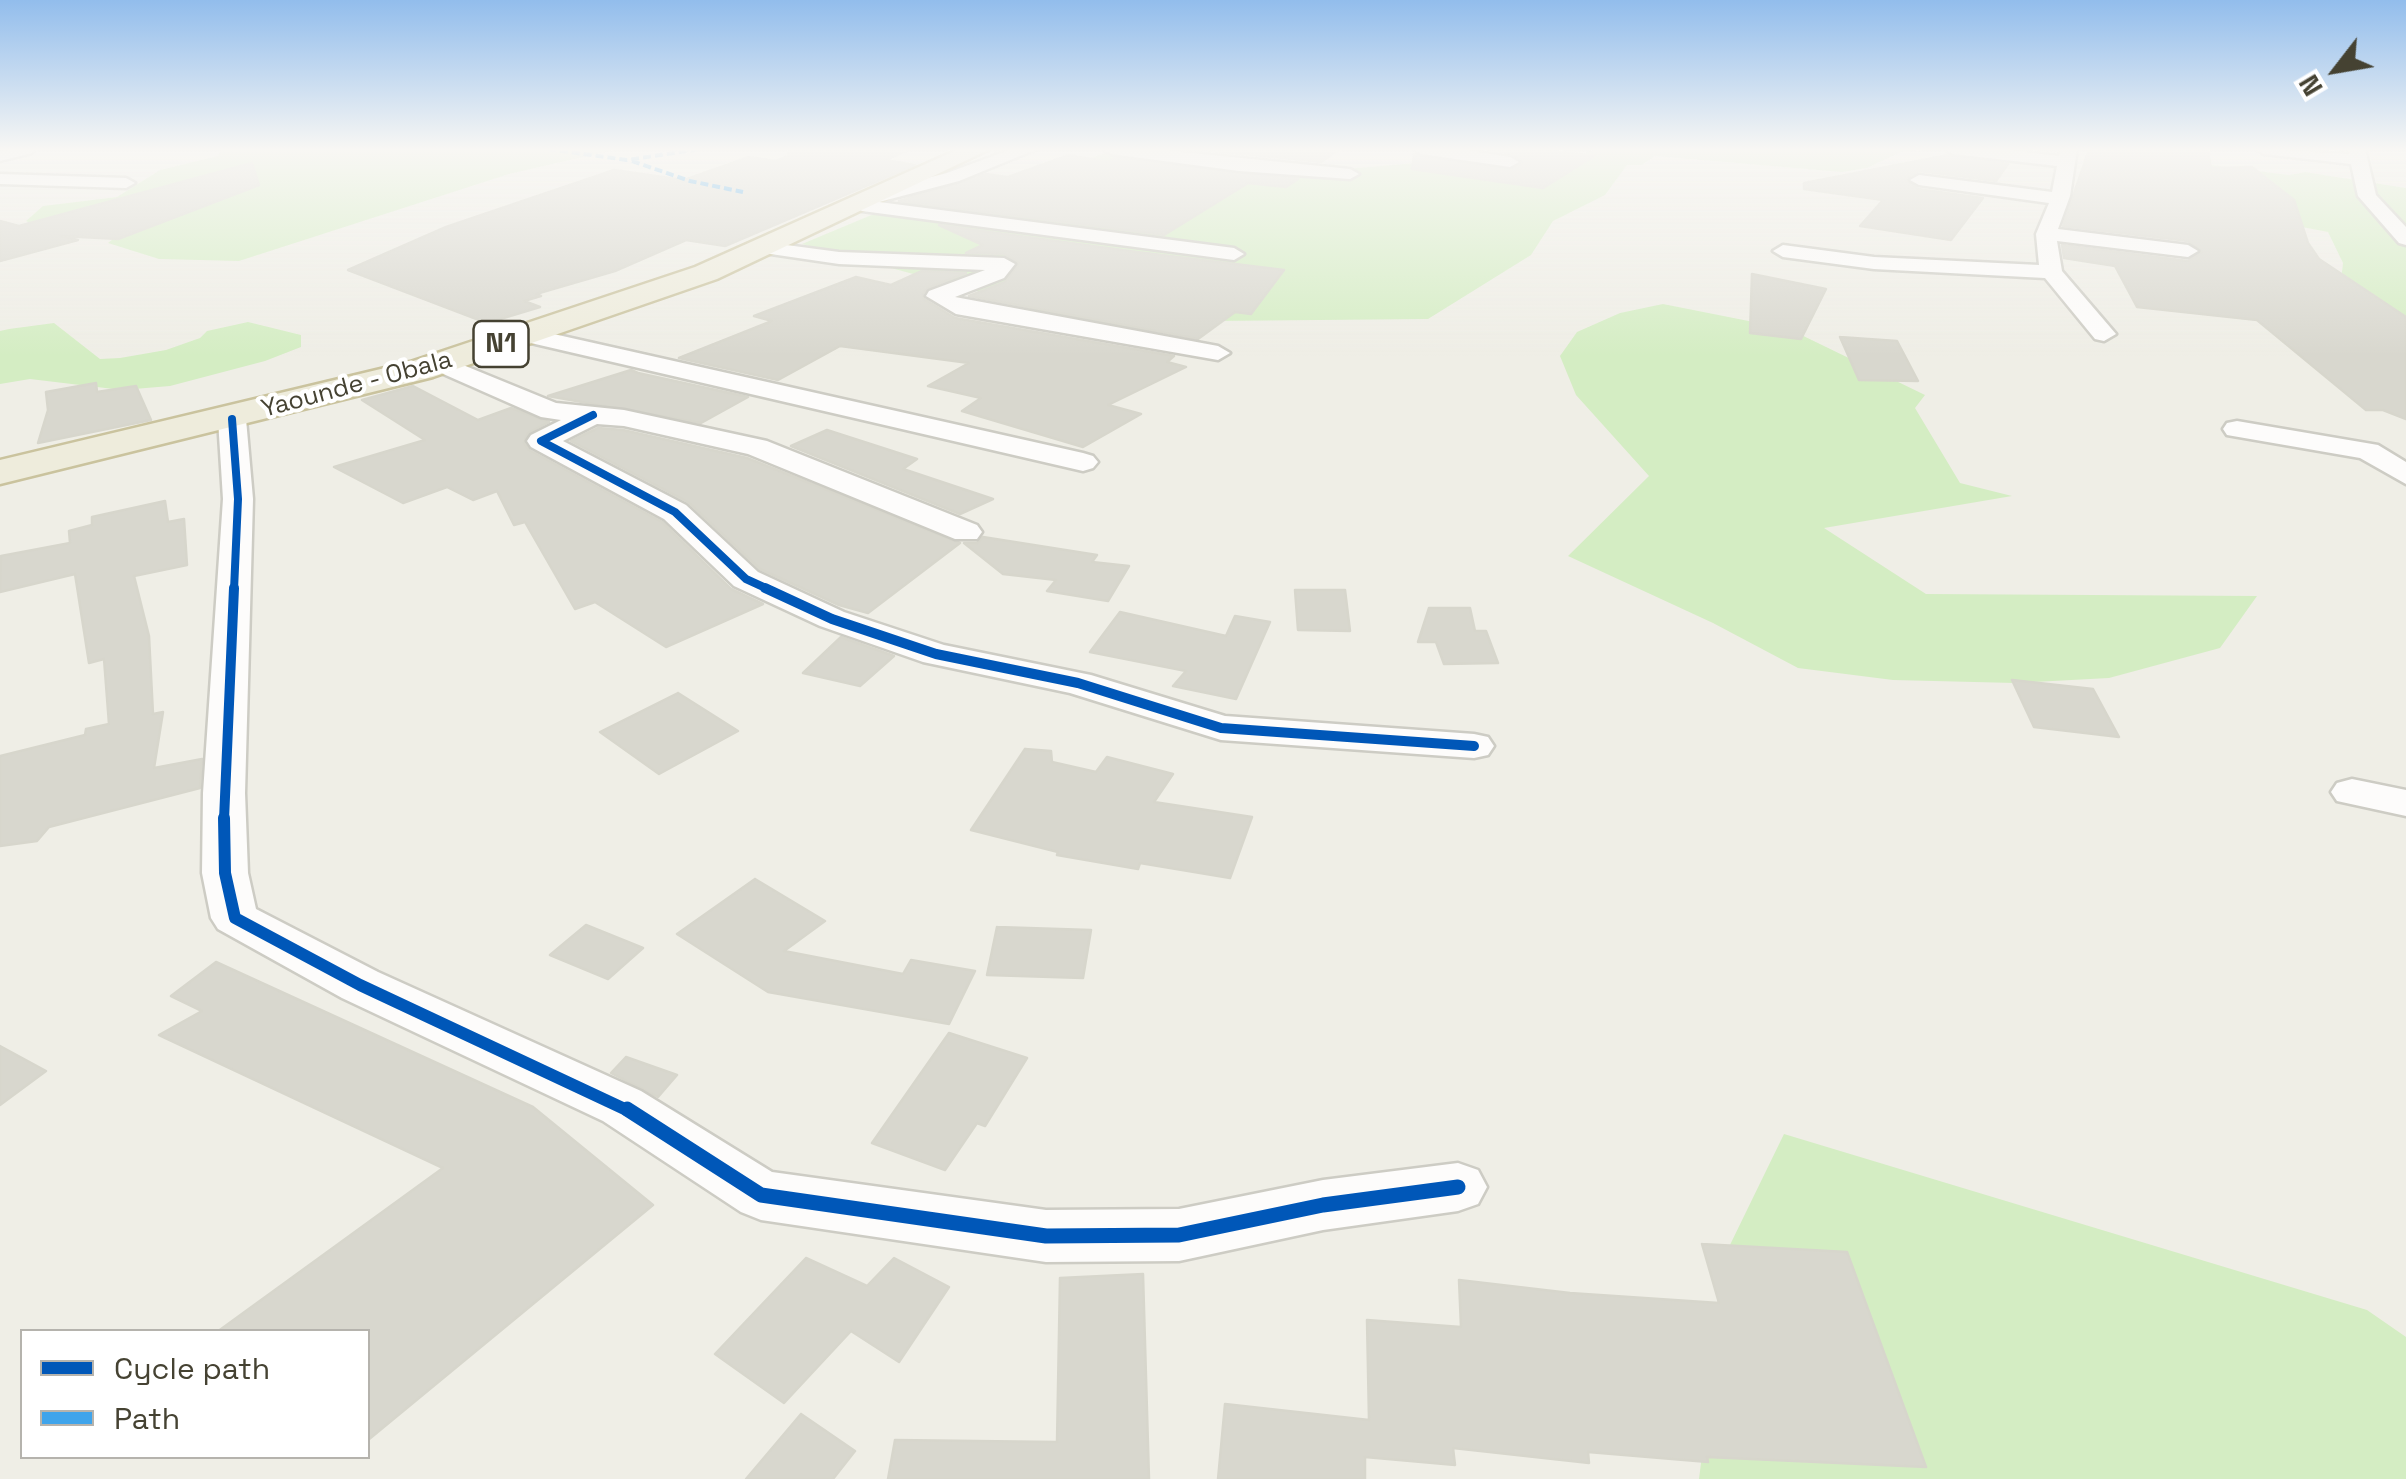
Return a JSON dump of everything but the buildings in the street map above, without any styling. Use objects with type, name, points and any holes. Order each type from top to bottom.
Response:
[{"type":"highway","name":"Yaounde - Obala","points":[[0,472],[441,364],[648,295],[830,218]]},
{"type":"street","points":[[991,218],[1234,254]]},
{"type":"street","points":[[2052,218],[2046,234],[2051,272],[2104,334]]},
{"type":"street","points":[[2387,218],[2406,239]]},
{"type":"street","points":[[2046,234],[2188,251]]},
{"type":"street","points":[[764,248],[839,258],[1004,264],[996,273],[937,296],[956,307],[1218,353]]},
{"type":"street","points":[[1783,252],[1874,263],[2051,272]]},
{"type":"street","points":[[527,335],[1083,462]]},
{"type":"street","points":[[441,364],[550,411],[624,418],[757,447],[966,532]]},
{"type":"street","points":[[594,415],[540,441],[675,512],[746,579],[832,619],[936,654],[1078,683],[1220,728],[1474,746]]},
{"type":"street","points":[[232,418],[238,498],[224,873],[236,918],[360,985],[622,1106],[761,1195],[1046,1236],[1179,1235],[1323,1205],[1458,1187]]},
{"type":"street","points":[[2237,429],[2368,451],[2406,475]]},
{"type":"street","points":[[2352,792],[2406,803]]},
{"type":"green space","points":[[372,218],[239,261],[159,259],[108,243],[129,226],[50,233],[26,221]]},
{"type":"green space","points":[[864,218],[1559,218],[1531,255],[1428,319],[1211,321],[1112,342],[1005,322],[1028,312],[1038,288],[980,292],[802,244]]},
{"type":"green space","points":[[2255,218],[2406,218],[2406,317],[2339,298],[2343,263],[2328,232]]},
{"type":"green space","points":[[1663,304],[1789,329],[1925,395],[1915,408],[1960,483],[2012,496],[1824,528],[1926,594],[2257,596],[2220,648],[2109,678],[2015,683],[1893,680],[1798,668],[1713,623],[1568,556],[1649,476],[1576,395],[1560,356],[1577,332],[1620,313]]},
{"type":"green space","points":[[248,322],[301,335],[301,347],[265,361],[170,386],[122,390],[30,379],[0,384],[0,331],[54,323],[100,359],[166,350],[200,338],[207,331]]},
{"type":"green space","points":[[1784,1134],[2367,1310],[2406,1337],[2406,1479],[1699,1479],[1728,1249]]},
{"type":"cycle path","points":[[593,415],[541,441],[675,512],[746,579],[832,619],[936,654],[1078,683],[1221,728],[1474,746]]},
{"type":"cycle path","points":[[232,419],[238,499],[224,793],[225,873],[235,918],[360,985],[622,1106],[761,1195],[1046,1236],[1179,1235],[1323,1205],[1458,1187]]}]
